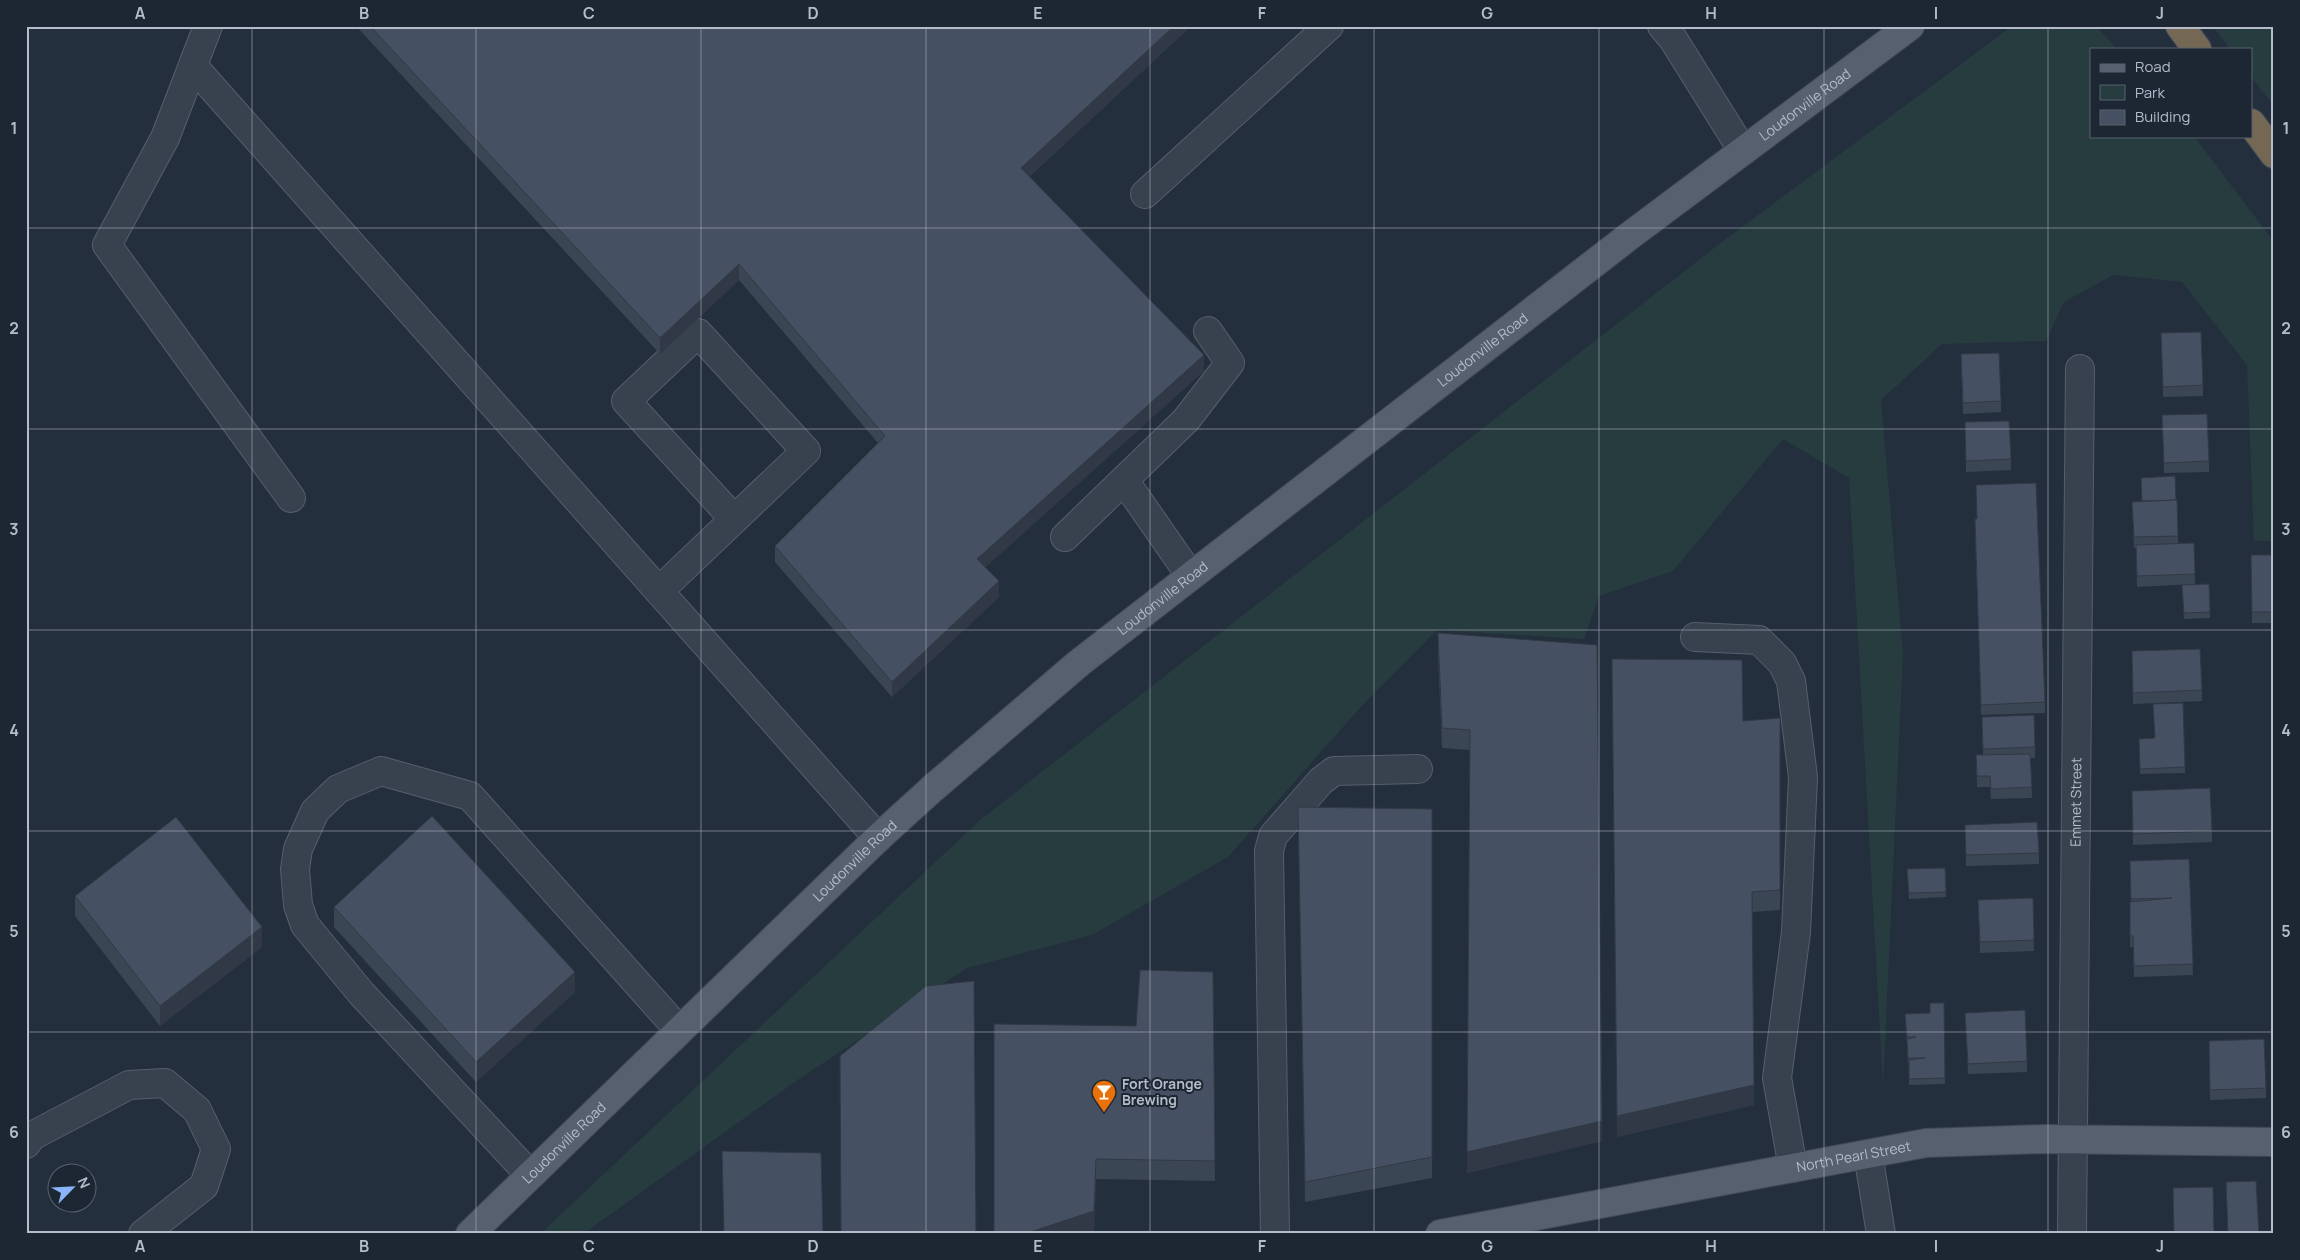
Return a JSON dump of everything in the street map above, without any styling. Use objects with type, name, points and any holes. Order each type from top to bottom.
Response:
[{"type":"highway","points":[[2180,26],[2196,48]]},
{"type":"highway","points":[[2252,124],[2274,154]]},
{"type":"main road","name":"Loudonville Road","points":[[470,1234],[878,838],[1079,662],[1605,255],[1910,26]]},
{"type":"main road","name":"North Pearl Street","points":[[1440,1234],[1926,1143],[2073,1140],[2274,1142]]},
{"type":"street","points":[[208,26],[165,138],[107,246],[291,498]]},
{"type":"street","points":[[1145,194],[1328,26]]},
{"type":"street","points":[[1662,26],[1673,39],[1743,152]]},
{"type":"street","points":[[193,66],[878,838]]},
{"type":"street","points":[[1065,537],[1186,420],[1230,363],[1208,331]]},
{"type":"street","points":[[659,591],[806,451],[698,333],[626,401],[734,519]]},
{"type":"street","name":"Emmet Street","points":[[2072,1234],[2080,369]]},
{"type":"street","points":[[1124,480],[1190,575]]},
{"type":"street","points":[[1695,637],[1760,640],[1782,663],[1791,681],[1803,777],[1796,932],[1777,1078],[1793,1168]]},
{"type":"street","points":[[1275,1234],[1269,851],[1273,836],[1321,781],[1334,772],[1418,769]]},
{"type":"street","points":[[530,1175],[361,993],[305,925],[298,905],[295,869],[298,849],[315,811],[338,789],[381,771],[470,796],[679,1030]]},
{"type":"street","points":[[26,1144],[32,1136],[129,1085],[165,1083],[197,1110],[216,1149],[204,1186],[142,1234]]},
{"type":"street","points":[[1868,1154],[1881,1234]]},
{"type":"green space","points":[[2012,26],[2096,26],[2116,48],[2090,48],[2090,138],[2196,138],[2274,242],[2274,541],[2254,541],[2247,365],[2182,282],[2113,275],[2064,302],[2046,341],[1942,344],[1881,400],[1903,654],[1883,1086],[1849,478],[1783,439],[1673,571],[1599,596],[1584,639],[1437,630],[1358,710],[1228,857],[1092,935],[967,968],[799,1079],[583,1234],[540,1234],[980,820],[1718,245]]},
{"type":"green space","points":[[2213,26],[2274,26],[2274,106],[2252,78],[2252,48],[2229,48]]},
{"type":"building","points":[[370,26],[1174,26],[1021,168],[1204,355],[977,559],[999,581],[892,682],[775,546],[885,436],[739,264],[660,338]]},
{"type":"building","points":[[2201,332],[2203,385],[2163,387],[2161,333]]},
{"type":"building","points":[[1999,353],[2001,401],[1963,403],[1961,354]]},
{"type":"building","points":[[2207,414],[2209,461],[2164,463],[2162,415]]},
{"type":"building","points":[[2009,421],[2011,459],[1966,461],[1965,422]]},
{"type":"building","points":[[2175,476],[2176,500],[2142,501],[2141,478]]},
{"type":"building","points":[[2036,483],[2045,702],[1981,705],[1975,519],[1977,519],[1976,485]]},
{"type":"building","points":[[2177,500],[2178,536],[2134,537],[2132,502]]},
{"type":"building","points":[[2194,543],[2195,574],[2137,576],[2136,545]]},
{"type":"building","points":[[2251,555],[2274,555],[2274,612],[2252,612]]},
{"type":"building","points":[[2209,584],[2210,612],[2184,613],[2182,585]]},
{"type":"building","points":[[1438,633],[1597,645],[1602,1121],[1467,1152],[1470,730],[1442,728]]},
{"type":"building","points":[[2200,649],[2202,690],[2133,693],[2132,651]]},
{"type":"building","points":[[1612,659],[1742,660],[1743,721],[1780,718],[1780,890],[1752,892],[1754,1085],[1617,1116]]},
{"type":"building","points":[[2183,703],[2185,767],[2140,769],[2139,739],[2155,738],[2153,704]]},
{"type":"building","points":[[2034,715],[2035,747],[1983,749],[1982,717]]},
{"type":"building","points":[[2030,754],[2032,787],[1991,789],[1990,776],[1977,776],[1976,755]]},
{"type":"building","points":[[2210,788],[2212,831],[2133,834],[2132,791]]},
{"type":"building","points":[[1298,807],[1432,809],[1432,1157],[1305,1182]]},
{"type":"building","points":[[432,816],[575,972],[476,1062],[334,907]]},
{"type":"building","points":[[176,817],[262,927],[160,1006],[75,896]]},
{"type":"building","points":[[2037,822],[2039,853],[1966,855],[1965,825]]},
{"type":"building","points":[[2189,859],[2193,964],[2134,966],[2133,936],[2130,936],[2130,902],[2172,898],[2131,899],[2130,861]]},
{"type":"building","points":[[1945,868],[1946,892],[1909,893],[1907,869]]},
{"type":"building","points":[[2033,898],[2034,940],[1980,942],[1978,900]]},
{"type":"building","name":"Fort Orange Brewing","points":[[1140,970],[1213,972],[1215,1161],[1096,1159],[1094,1211],[1024,1234],[994,1234],[994,1024],[1136,1026]]},
{"type":"building","points":[[974,981],[976,1234],[841,1234],[840,1056],[926,986]]},
{"type":"building","points":[[1930,1003],[1944,1003],[1945,1078],[1909,1079],[1909,1060],[1925,1058],[1908,1058],[1907,1039],[1916,1037],[1907,1037],[1905,1014],[1930,1013]]},
{"type":"building","points":[[2025,1010],[2027,1061],[1968,1064],[1965,1013]]},
{"type":"building","points":[[2264,1039],[2266,1088],[2210,1090],[2209,1041]]},
{"type":"building","points":[[722,1151],[821,1153],[823,1234],[724,1234]]},
{"type":"building","points":[[2256,1181],[2259,1234],[2228,1234],[2226,1182]]},
{"type":"building","points":[[2213,1187],[2214,1234],[2174,1234],[2173,1188]]},
{"type":"place","name":"Fort Orange Brewing","points":[[1104,1113]]}]
